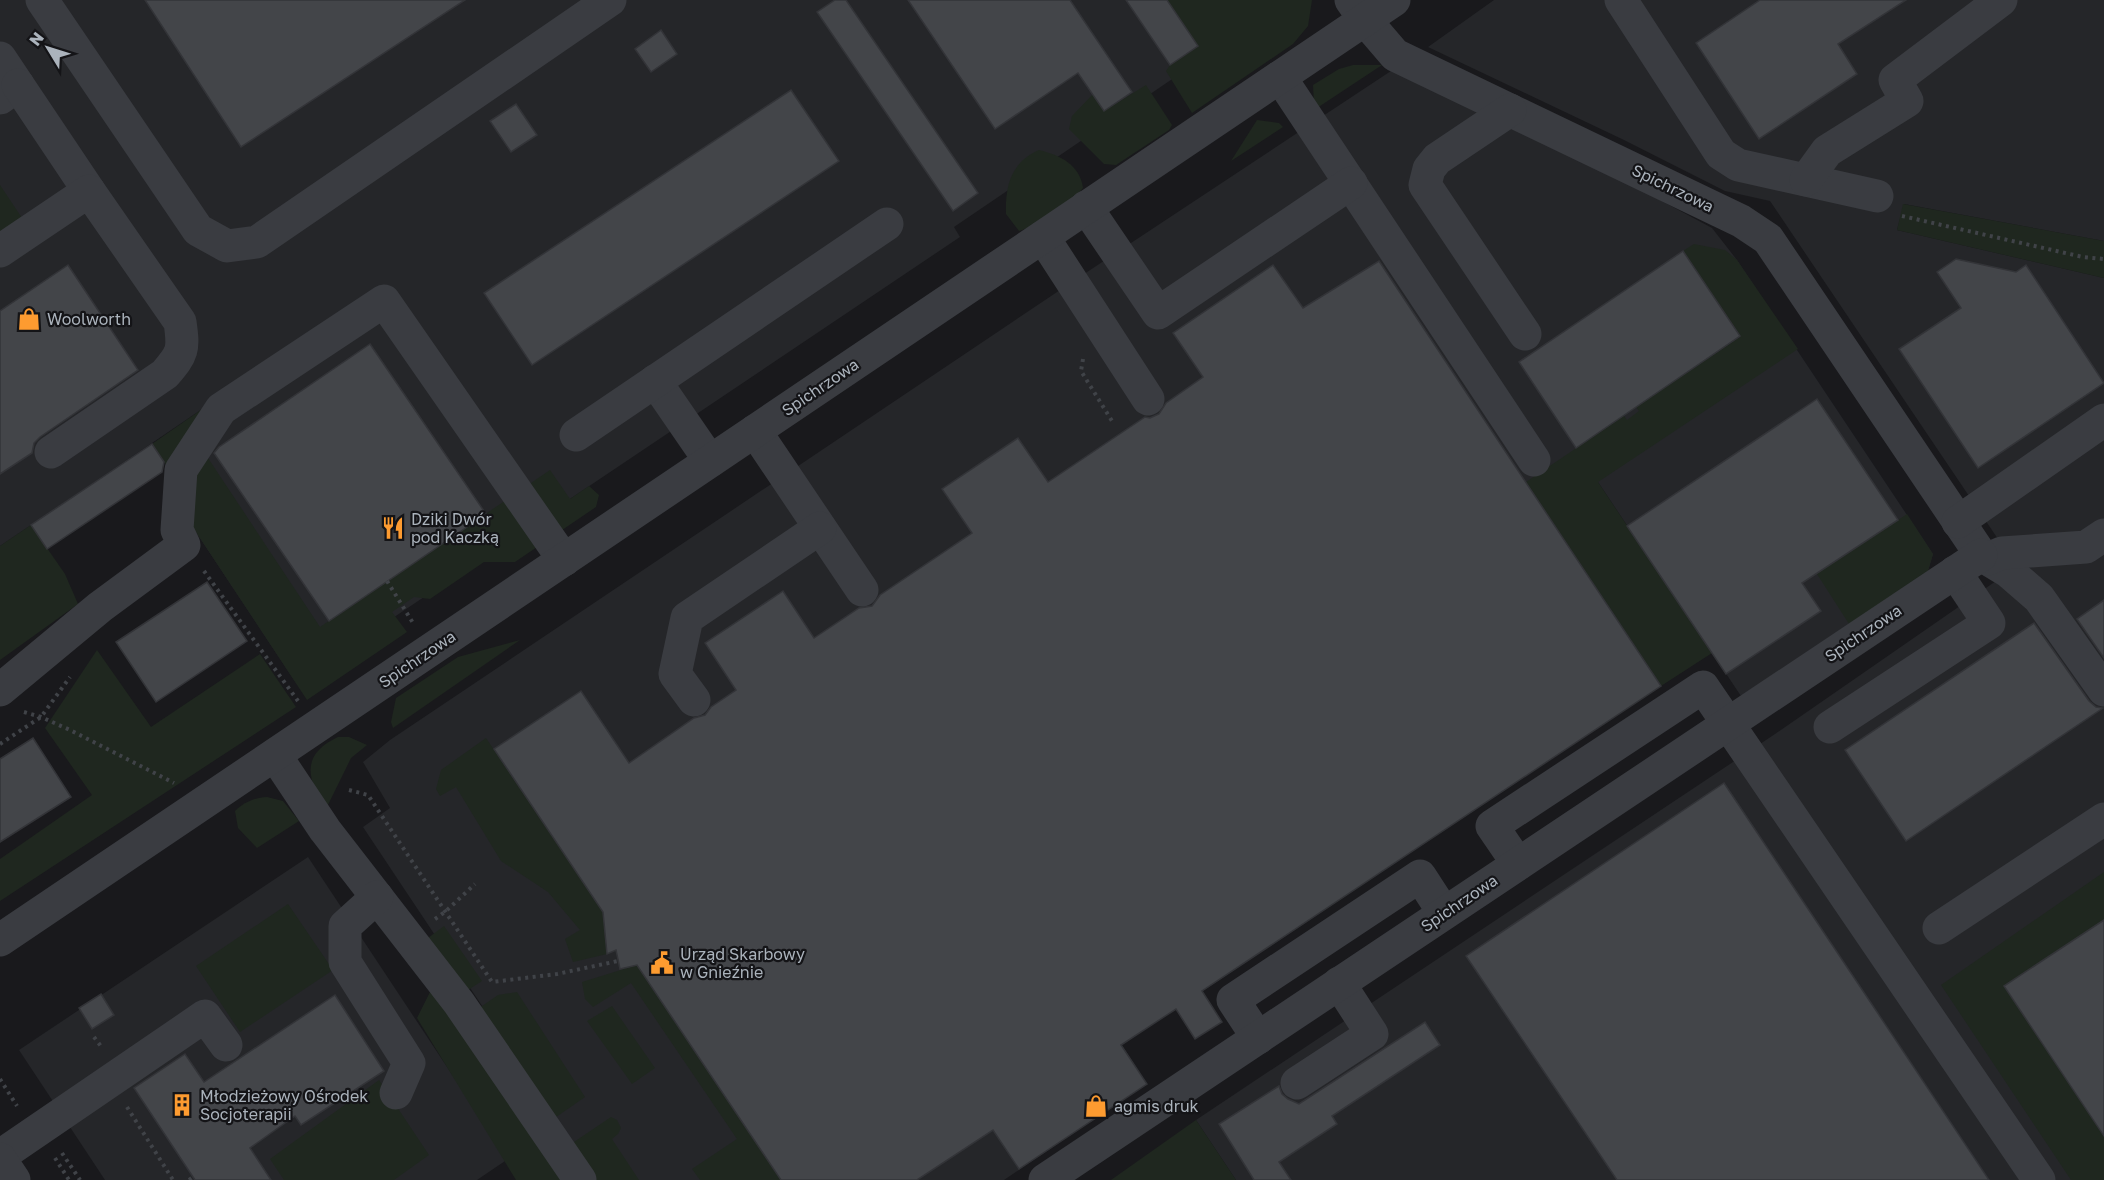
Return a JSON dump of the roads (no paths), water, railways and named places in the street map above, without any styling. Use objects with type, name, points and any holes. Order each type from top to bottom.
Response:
[{"type":"street","points":[[42,0],[198,230],[227,246],[257,242],[610,0]]},
{"type":"street","name":"Spichrzowa","points":[[0,940],[1280,77],[1358,10],[1394,0]]},
{"type":"street","points":[[1621,0],[1721,154],[1738,165],[1877,196]]},
{"type":"street","points":[[1806,180],[1827,151],[1906,101],[1895,80],[2001,0]]},
{"type":"street","name":"Spichrzowa","points":[[1045,1180],[1975,562],[1958,522],[1768,239],[1741,221],[1395,55],[1358,10]]},
{"type":"street","points":[[0,58],[9,91],[89,191],[180,322],[183,345],[178,359],[165,374],[51,452]]},
{"type":"street","points":[[1280,77],[1534,460]]},
{"type":"street","points":[[1510,110],[1437,159],[1429,169],[1425,185],[1525,334]]},
{"type":"street","points":[[1086,207],[1158,313],[1351,183]]},
{"type":"street","points":[[0,251],[89,191]]},
{"type":"street","points":[[576,435],[887,224]]},
{"type":"street","points":[[1043,237],[1148,399]]},
{"type":"street","points":[[10,701],[100,607],[184,545],[177,530],[181,470],[221,409],[384,301],[564,560]]},
{"type":"street","points":[[655,381],[710,461]]},
{"type":"street","points":[[1958,522],[2104,420]]},
{"type":"street","points":[[755,431],[862,590]]},
{"type":"street","points":[[694,700],[675,674],[687,618],[820,528]]},
{"type":"street","points":[[1975,562],[2002,553],[2086,547],[2104,535]]},
{"type":"street","points":[[1975,562],[2009,572],[2039,598],[2104,690]]},
{"type":"street","points":[[1830,727],[1989,623],[1975,562]]},
{"type":"street","points":[[1518,864],[1492,826],[1703,687],[2039,1180]]},
{"type":"street","points":[[274,755],[326,830],[459,1004],[580,1180]]},
{"type":"street","points":[[1939,928],[2104,819]]},
{"type":"street","points":[[1258,1038],[1233,1000],[1243,993],[1420,876],[1444,913]]},
{"type":"street","points":[[377,897],[345,926],[345,962],[409,1063],[396,1093]]},
{"type":"street","points":[[1297,1083],[1372,1034],[1339,983]]},
{"type":"street","points":[[14,1180],[0,1158],[205,1016],[226,1045]]},
{"type":"place","name":"Woolworth","points":[[29,319]]},
{"type":"place","name":"Dziki Dwór pod Kaczką","points":[[393,528]]},
{"type":"place","name":"Urząd Skarbowy w Gnieźnie","points":[[662,963]]},
{"type":"place","name":"Młodzieżowy Ośrodek Socjoterapii","points":[[182,1105]]},
{"type":"place","name":"agmis druk","points":[[1096,1106]]}]
